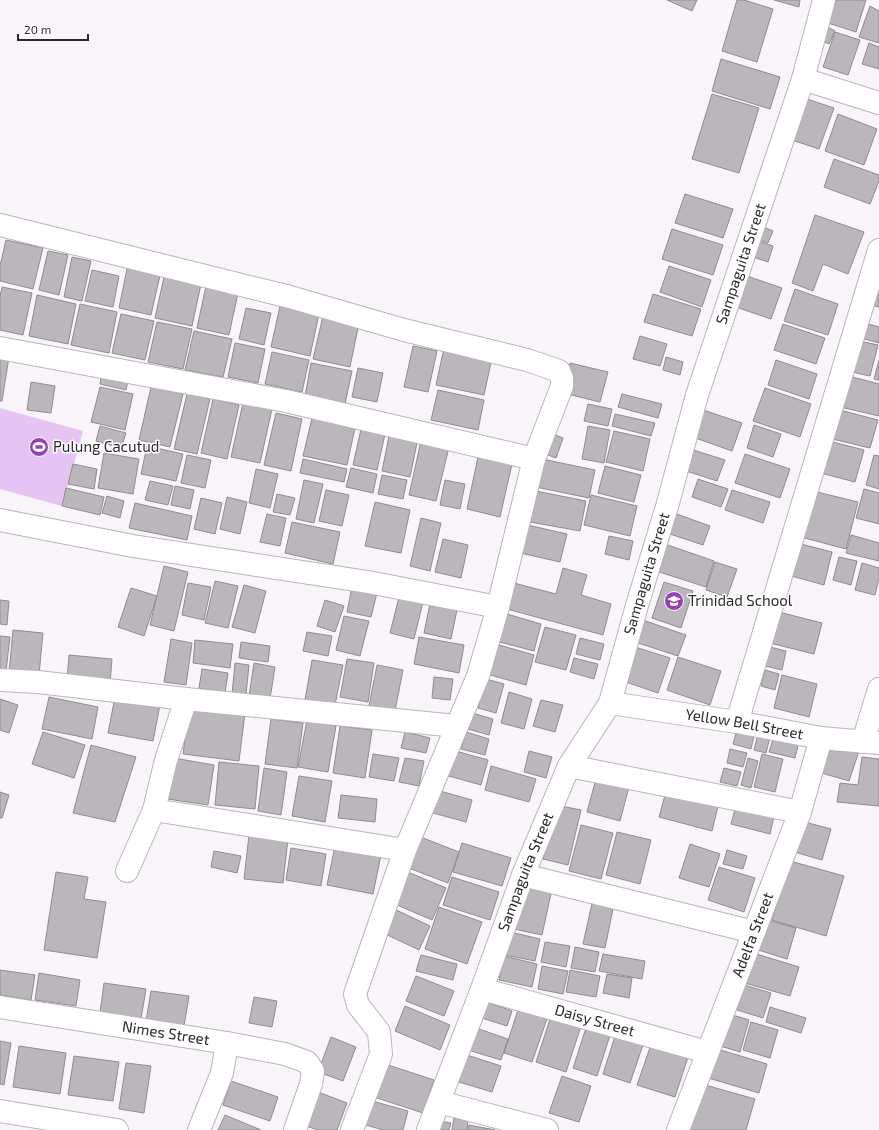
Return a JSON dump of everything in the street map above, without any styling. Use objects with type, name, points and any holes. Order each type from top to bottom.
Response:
[{"type":"street","name":"Sampaguita Street","points":[[428,1130],[523,876],[569,766],[610,703],[638,602],[668,503],[697,395],[803,79],[824,0]]},
{"type":"street","points":[[803,79],[879,102]]},
{"type":"street","points":[[0,225],[290,297],[404,330],[527,360],[559,371],[562,378],[562,386],[534,459],[498,607],[478,676],[405,850],[355,994],[358,1005],[379,1032],[381,1054],[352,1130]]},
{"type":"street","points":[[737,722],[879,250]]},
{"type":"street","points":[[0,348],[286,401],[534,459]]},
{"type":"street","points":[[0,520],[133,546],[368,582],[498,607]]},
{"type":"street","points":[[0,680],[38,682],[186,699],[456,726]]},
{"type":"street","points":[[871,743],[879,689]]},
{"type":"street","points":[[127,871],[154,810],[166,760],[186,699]]},
{"type":"street","name":"Yellow Bell Street","points":[[610,703],[737,722],[821,738],[871,743]]},
{"type":"street","name":"Adelfa Street","points":[[678,1130],[800,812],[821,738]]},
{"type":"street","points":[[569,766],[800,812]]},
{"type":"street","points":[[154,810],[405,850]]},
{"type":"street","points":[[523,876],[754,932]]},
{"type":"street","name":"Daisy Street","points":[[482,989],[707,1052]]},
{"type":"street","name":"Nimes Street","points":[[0,1007],[227,1043],[285,1054],[307,1062],[313,1071],[311,1084],[295,1130]]},
{"type":"street","points":[[199,1130],[222,1073],[227,1043]]},
{"type":"street","points":[[439,1102],[547,1130]]},
{"type":"street","points":[[0,1111],[117,1130]]},
{"type":"shaded area","name":"Pulung Cacutud","points":[[0,408],[83,431],[62,506],[0,489]]},
{"type":"building","points":[[667,0],[697,0],[692,11]]},
{"type":"building","points":[[737,0],[744,0],[773,9],[757,62],[722,51]]},
{"type":"building","points":[[774,0],[800,0],[799,7]]},
{"type":"building","points":[[836,0],[866,0],[856,32],[828,23]]},
{"type":"building","points":[[870,6],[879,11],[879,43],[859,37]]},
{"type":"building","points":[[822,24],[835,31],[829,44],[816,38]]},
{"type":"building","points":[[835,32],[860,40],[848,75],[823,67]]},
{"type":"building","points":[[869,43],[879,47],[879,69],[862,64]]},
{"type":"building","points":[[721,59],[780,77],[770,109],[712,91]]},
{"type":"building","points":[[712,94],[759,108],[739,173],[692,159]]},
{"type":"building","points":[[807,99],[834,108],[819,149],[792,140]]},
{"type":"building","points":[[838,114],[877,129],[864,165],[825,151]]},
{"type":"building","points":[[834,159],[879,175],[879,181],[870,204],[824,187]]},
{"type":"building","points":[[685,194],[733,209],[723,238],[675,223]]},
{"type":"building","points":[[815,215],[864,232],[848,274],[823,264],[813,291],[792,283]]},
{"type":"building","points":[[759,225],[773,231],[768,243],[754,238]]},
{"type":"building","points":[[672,229],[723,245],[713,275],[662,259]]},
{"type":"building","points":[[752,239],[773,246],[768,262],[747,255]]},
{"type":"building","points":[[6,240],[43,248],[33,289],[0,281],[0,266]]},
{"type":"building","points":[[48,251],[68,255],[59,295],[39,290]]},
{"type":"building","points":[[72,257],[91,261],[82,301],[64,297]]},
{"type":"building","points":[[128,264],[161,271],[151,315],[119,308]]},
{"type":"building","points":[[669,266],[711,280],[702,307],[660,292]]},
{"type":"building","points":[[92,270],[119,276],[113,307],[85,301]]},
{"type":"building","points":[[741,274],[782,288],[771,319],[730,305]]},
{"type":"building","points":[[879,276],[879,307],[868,304]]},
{"type":"building","points":[[164,277],[201,284],[192,326],[155,318]]},
{"type":"building","points":[[206,286],[238,293],[229,335],[197,328]]},
{"type":"building","points":[[2,287],[32,293],[23,335],[0,330],[0,296]]},
{"type":"building","points":[[795,289],[838,304],[828,335],[784,321]]},
{"type":"building","points":[[653,294],[701,309],[692,336],[644,322]]},
{"type":"building","points":[[37,295],[76,304],[68,344],[29,336]]},
{"type":"building","points":[[80,304],[117,312],[109,353],[71,345]]},
{"type":"building","points":[[280,306],[319,314],[310,356],[271,347]]},
{"type":"building","points":[[246,308],[271,313],[264,345],[239,339]]},
{"type":"building","points":[[121,314],[154,321],[145,360],[112,353]]},
{"type":"building","points":[[323,316],[359,323],[350,367],[313,359]]},
{"type":"building","points":[[157,322],[192,329],[183,369],[148,362]]},
{"type":"building","points":[[861,322],[879,327],[879,343],[857,337]]},
{"type":"building","points":[[783,324],[825,338],[816,364],[774,350]]},
{"type":"building","points":[[194,331],[232,339],[223,377],[185,370]]},
{"type":"building","points":[[640,336],[667,344],[660,366],[633,359]]},
{"type":"building","points":[[855,340],[878,345],[870,376],[847,371]]},
{"type":"building","points":[[235,343],[265,349],[258,383],[228,377]]},
{"type":"building","points":[[413,346],[437,351],[428,392],[404,387]]},
{"type":"building","points":[[444,348],[492,358],[484,395],[436,385]]},
{"type":"building","points":[[272,352],[309,360],[302,392],[265,384]]},
{"type":"building","points":[[0,355],[9,357],[2,401],[0,401]]},
{"type":"building","points":[[666,357],[683,362],[680,375],[663,370]]},
{"type":"building","points":[[776,360],[817,374],[809,399],[768,385]]},
{"type":"building","points":[[879,360],[879,380],[874,379]]},
{"type":"building","points":[[311,363],[352,371],[345,404],[305,396]]},
{"type":"building","points":[[570,363],[608,372],[600,402],[563,393]]},
{"type":"building","points":[[358,368],[383,373],[377,402],[352,397]]},
{"type":"building","points":[[102,370],[129,375],[126,390],[100,384]]},
{"type":"building","points":[[845,375],[879,384],[879,416],[836,406]]},
{"type":"building","points":[[31,382],[55,386],[51,413],[27,410]]},
{"type":"building","points":[[100,387],[133,394],[125,430],[91,422]]},
{"type":"building","points":[[151,387],[183,394],[170,447],[139,440]]},
{"type":"building","points":[[765,388],[811,404],[800,437],[753,421]]},
{"type":"building","points":[[438,390],[484,400],[478,430],[431,420]]},
{"type":"building","points":[[187,394],[210,399],[197,454],[174,449]]},
{"type":"building","points":[[622,394],[662,404],[658,418],[618,407]]},
{"type":"building","points":[[213,399],[239,405],[227,459],[201,453]]},
{"type":"building","points":[[243,403],[272,409],[260,463],[231,457]]},
{"type":"building","points":[[588,404],[612,409],[608,426],[584,421]]},
{"type":"building","points":[[700,409],[742,423],[732,451],[690,436]]},
{"type":"building","points":[[836,409],[878,420],[870,448],[828,438]]},
{"type":"building","points":[[276,413],[302,419],[291,471],[264,465]]},
{"type":"building","points":[[615,414],[655,423],[651,436],[612,426]]},
{"type":"building","points":[[312,418],[355,428],[347,465],[303,456]]},
{"type":"building","points":[[754,425],[781,434],[773,457],[747,448]]},
{"type":"building","points":[[100,426],[126,433],[121,448],[96,441]]},
{"type":"building","points":[[588,426],[610,430],[604,463],[582,459]]},
{"type":"building","points":[[361,429],[385,434],[377,470],[353,465]]},
{"type":"building","points":[[614,431],[650,439],[643,471],[606,462]]},
{"type":"building","points":[[550,433],[563,438],[556,458],[543,453]]},
{"type":"building","points":[[389,436],[417,443],[410,477],[382,471]]},
{"type":"building","points":[[825,440],[864,450],[855,482],[817,472]]},
{"type":"building","points":[[421,441],[449,447],[436,501],[409,495]]},
{"type":"building","points":[[147,446],[183,454],[176,481],[141,474]]},
{"type":"building","points":[[687,448],[725,460],[717,481],[680,469]]},
{"type":"building","points":[[104,453],[139,459],[133,494],[98,488]]},
{"type":"building","points":[[745,454],[790,469],[780,498],[735,483]]},
{"type":"building","points":[[187,455],[211,460],[205,488],[181,483]]},
{"type":"building","points":[[874,455],[879,456],[879,489],[866,485]]},
{"type":"building","points":[[478,457],[512,464],[500,517],[467,509]]},
{"type":"building","points":[[537,458],[595,470],[589,498],[531,486]]},
{"type":"building","points":[[303,459],[347,469],[344,482],[300,473]]},
{"type":"building","points":[[73,464],[97,469],[94,489],[68,484]]},
{"type":"building","points":[[605,466],[641,475],[634,502],[598,493]]},
{"type":"building","points":[[351,468],[377,474],[373,493],[346,487]]},
{"type":"building","points":[[256,469],[278,474],[270,508],[249,503]]},
{"type":"building","points":[[382,475],[407,480],[403,499],[378,494]]},
{"type":"building","points":[[698,479],[728,489],[721,507],[692,497]]},
{"type":"building","points":[[304,480],[323,484],[314,523],[296,519]]},
{"type":"building","points":[[445,480],[465,484],[460,509],[440,505]]},
{"type":"building","points":[[150,481],[173,486],[168,505],[145,500]]},
{"type":"building","points":[[175,486],[194,490],[190,509],[171,505]]},
{"type":"building","points":[[66,488],[104,497],[100,515],[62,506]]},
{"type":"building","points":[[864,489],[879,493],[879,524],[856,518]]},
{"type":"building","points":[[326,490],[349,495],[342,526],[319,521]]},
{"type":"building","points":[[531,490],[586,501],[580,531],[525,521]]},
{"type":"building","points":[[732,490],[770,502],[763,523],[725,510]]},
{"type":"building","points":[[813,491],[858,502],[846,549],[801,537]]},
{"type":"building","points":[[277,494],[295,498],[290,515],[273,512]]},
{"type":"building","points":[[591,495],[637,506],[630,536],[584,525]]},
{"type":"building","points":[[107,496],[124,501],[120,518],[102,513]]},
{"type":"building","points":[[227,497],[247,502],[240,534],[220,529]]},
{"type":"building","points":[[201,498],[222,503],[215,534],[194,529]]},
{"type":"building","points":[[375,502],[410,510],[401,553],[365,546]]},
{"type":"building","points":[[135,503],[192,516],[187,540],[129,528]]},
{"type":"building","points":[[674,513],[710,526],[703,545],[667,533]]},
{"type":"building","points":[[267,514],[286,518],[280,546],[260,542]]},
{"type":"building","points":[[421,518],[441,523],[430,571],[410,566]]},
{"type":"building","points":[[292,522],[340,532],[333,564],[285,553]]},
{"type":"building","points":[[523,524],[567,534],[560,562],[516,552]]},
{"type":"building","points":[[851,535],[879,543],[879,561],[846,553]]},
{"type":"building","points":[[609,536],[633,541],[629,560],[605,554]]},
{"type":"building","points":[[443,539],[468,545],[461,578],[435,572]]},
{"type":"building","points":[[659,542],[714,561],[706,587],[650,569]]},
{"type":"building","points":[[797,543],[832,552],[824,585],[788,575]]},
{"type":"building","points":[[839,557],[857,561],[851,585],[833,580]]},
{"type":"building","points":[[715,562],[737,569],[727,597],[706,590]]},
{"type":"building","points":[[862,563],[879,568],[879,578],[875,595],[855,590]]},
{"type":"building","points":[[164,566],[188,572],[174,631],[150,625]]},
{"type":"building","points":[[563,568],[587,575],[581,595],[611,604],[603,635],[503,608],[510,582],[556,594]]},
{"type":"building","points":[[215,581],[238,586],[228,628],[205,623]]},
{"type":"building","points":[[664,582],[693,591],[681,628],[652,618]]},
{"type":"building","points":[[188,583],[211,587],[204,620],[182,615]]},
{"type":"building","points":[[244,585],[266,591],[255,633],[232,627]]},
{"type":"building","points":[[352,587],[377,593],[371,617],[347,612]]},
{"type":"building","points":[[131,588],[157,596],[144,636],[118,627]]},
{"type":"building","points":[[400,593],[424,598],[414,639],[390,633]]},
{"type":"building","points":[[431,599],[458,605],[451,639],[424,633]]},
{"type":"building","points":[[0,600],[9,601],[7,625],[0,624]]},
{"type":"building","points":[[325,600],[344,606],[335,632],[317,626]]},
{"type":"building","points":[[775,611],[822,623],[814,654],[766,642]]},
{"type":"building","points":[[500,612],[541,624],[534,651],[492,640]]},
{"type":"building","points":[[344,616],[369,621],[360,656],[336,650]]},
{"type":"building","points":[[637,618],[686,635],[678,656],[629,640]]},
{"type":"building","points":[[545,627],[576,635],[566,670],[535,662]]},
{"type":"building","points":[[13,630],[43,633],[39,675],[9,673]]},
{"type":"building","points":[[307,632],[332,636],[328,656],[303,651]]},
{"type":"building","points":[[0,636],[10,637],[6,671],[0,670]]},
{"type":"building","points":[[419,637],[464,645],[459,673],[414,664]]},
{"type":"building","points":[[580,638],[604,644],[600,660],[576,654]]},
{"type":"building","points":[[171,639],[192,643],[186,685],[164,682]]},
{"type":"building","points":[[195,640],[233,644],[230,668],[193,663]]},
{"type":"building","points":[[241,642],[270,646],[268,662],[239,658]]},
{"type":"building","points":[[492,643],[534,655],[526,685],[483,673]]},
{"type":"building","points":[[762,645],[786,651],[782,670],[757,664]]},
{"type":"building","points":[[632,646],[670,658],[658,693],[620,680]]},
{"type":"building","points":[[69,655],[112,659],[110,684],[67,681]]},
{"type":"building","points":[[678,657],[721,671],[710,705],[667,690]]},
{"type":"building","points":[[574,658],[598,664],[594,679],[570,672]]},
{"type":"building","points":[[347,659],[374,663],[368,702],[340,697]]},
{"type":"building","points":[[312,660],[343,665],[335,705],[305,700]]},
{"type":"building","points":[[235,663],[249,665],[246,695],[232,694]]},
{"type":"building","points":[[254,663],[275,667],[270,699],[249,696]]},
{"type":"building","points":[[377,665],[403,670],[394,716],[368,711]]},
{"type":"building","points":[[202,669],[228,673],[225,693],[199,688]]},
{"type":"building","points":[[765,670],[779,674],[775,690],[761,686]]},
{"type":"building","points":[[782,675],[817,684],[809,717],[774,708]]},
{"type":"building","points":[[434,677],[453,679],[450,700],[432,698]]},
{"type":"building","points":[[486,679],[504,684],[496,713],[478,708]]},
{"type":"building","points":[[509,692],[532,699],[524,729],[501,723]]},
{"type":"building","points":[[49,697],[98,707],[92,739],[42,729]]},
{"type":"building","points":[[115,697],[160,705],[153,741],[108,733]]},
{"type":"building","points":[[0,699],[18,705],[9,733],[0,730]]},
{"type":"building","points":[[541,700],[563,705],[555,732],[533,726]]},
{"type":"building","points":[[189,706],[245,713],[239,761],[183,754]]},
{"type":"building","points":[[472,713],[493,719],[489,735],[468,729]]},
{"type":"building","points":[[271,719],[303,723],[297,768],[265,764]]},
{"type":"building","points":[[307,720],[336,726],[328,772],[298,767]]},
{"type":"building","points":[[340,726],[372,730],[365,778],[333,773]]},
{"type":"building","points":[[738,727],[755,731],[751,749],[733,744]]},
{"type":"building","points":[[43,732],[85,745],[74,778],[32,764]]},
{"type":"building","points":[[405,732],[430,738],[426,753],[401,748]]},
{"type":"building","points":[[466,732],[489,739],[485,755],[461,749]]},
{"type":"building","points":[[758,734],[770,737],[766,753],[754,750]]},
{"type":"building","points":[[774,736],[799,742],[795,758],[769,752]]},
{"type":"building","points":[[827,741],[859,751],[849,781],[818,772]]},
{"type":"building","points":[[91,745],[136,757],[115,822],[73,813]]},
{"type":"building","points":[[730,749],[747,753],[743,767],[727,763]]},
{"type":"building","points":[[452,750],[488,760],[481,785],[445,775]]},
{"type":"building","points":[[529,751],[552,757],[546,778],[524,772]]},
{"type":"building","points":[[373,754],[399,758],[394,781],[369,777]]},
{"type":"building","points":[[762,754],[783,759],[775,792],[754,787]]},
{"type":"building","points":[[168,757],[214,765],[208,805],[161,798]]},
{"type":"building","points":[[862,757],[879,759],[879,806],[837,802],[840,783],[858,785]]},
{"type":"building","points":[[405,758],[424,761],[419,786],[399,782]]},
{"type":"building","points":[[748,758],[758,761],[751,788],[741,785]]},
{"type":"building","points":[[219,762],[259,766],[255,809],[215,805]]},
{"type":"building","points":[[491,766],[536,779],[529,802],[485,790]]},
{"type":"building","points":[[264,768],[287,772],[281,815],[258,811]]},
{"type":"building","points":[[724,768],[741,772],[737,786],[720,782]]},
{"type":"building","points":[[299,776],[332,781],[325,822],[292,816]]},
{"type":"building","points":[[596,779],[629,787],[620,821],[587,812]]},
{"type":"building","points":[[667,788],[719,802],[712,831],[659,817]]},
{"type":"building","points":[[440,791],[472,800],[466,822],[433,813]]},
{"type":"building","points":[[0,792],[9,795],[2,818],[0,818]]},
{"type":"building","points":[[341,795],[377,799],[375,822],[338,818]]},
{"type":"building","points":[[737,802],[775,812],[770,834],[731,824]]},
{"type":"building","points":[[556,805],[581,810],[568,865],[543,859]]},
{"type":"building","points":[[801,821],[831,829],[822,860],[791,851]]},
{"type":"building","points":[[581,825],[613,833],[601,879],[569,871]]},
{"type":"building","points":[[617,832],[651,840],[640,884],[606,875]]},
{"type":"building","points":[[249,835],[288,839],[283,883],[244,879]]},
{"type":"building","points":[[418,836],[459,852],[448,883],[406,867]]},
{"type":"building","points":[[462,843],[511,858],[502,886],[453,872]]},
{"type":"building","points":[[690,844],[720,854],[709,887],[679,878]]},
{"type":"building","points":[[335,846],[381,855],[373,894],[327,885]]},
{"type":"building","points":[[291,848],[326,854],[321,886],[286,880]]},
{"type":"building","points":[[727,850],[747,856],[743,869],[723,864]]},
{"type":"building","points":[[214,851],[241,856],[237,873],[211,867]]},
{"type":"building","points":[[790,861],[844,876],[826,936],[772,920]]},
{"type":"building","points":[[719,867],[755,878],[744,912],[708,900]]},
{"type":"building","points":[[403,870],[446,888],[432,920],[390,902]]},
{"type":"building","points":[[56,872],[88,877],[84,899],[106,902],[97,958],[44,950]]},
{"type":"building","points":[[452,877],[499,892],[490,920],[443,905]]},
{"type":"building","points":[[525,883],[552,889],[542,935],[514,929]]},
{"type":"building","points":[[593,899],[614,904],[605,948],[583,944]]},
{"type":"building","points":[[390,907],[430,926],[419,950],[379,931]]},
{"type":"building","points":[[439,907],[482,922],[467,964],[425,949]]},
{"type":"building","points":[[761,918],[796,928],[787,959],[752,948]]},
{"type":"building","points":[[510,932],[540,939],[535,961],[505,955]]},
{"type":"building","points":[[545,942],[570,946],[566,967],[541,962]]},
{"type":"building","points":[[575,947],[599,952],[595,972],[571,968]]},
{"type":"building","points":[[750,952],[799,967],[790,996],[741,982]]},
{"type":"building","points":[[603,954],[645,961],[642,979],[599,971]]},
{"type":"building","points":[[421,955],[457,964],[453,980],[416,971]]},
{"type":"building","points":[[504,956],[537,964],[532,987],[499,980]]},
{"type":"building","points":[[542,966],[568,971],[563,994],[538,989]]},
{"type":"building","points":[[0,970],[35,975],[31,1000],[0,995]]},
{"type":"building","points":[[570,970],[600,976],[596,997],[566,992]]},
{"type":"building","points":[[39,973],[80,980],[76,1006],[35,1000]]},
{"type":"building","points":[[607,974],[632,978],[629,998],[603,993]]},
{"type":"building","points":[[416,976],[454,991],[444,1016],[406,1001]]},
{"type":"building","points":[[104,983],[146,989],[141,1019],[100,1013]]},
{"type":"building","points":[[744,985],[771,993],[763,1018],[737,1010]]},
{"type":"building","points":[[151,991],[189,996],[184,1026],[146,1021]]},
{"type":"building","points":[[254,997],[277,1001],[272,1027],[249,1023]]},
{"type":"building","points":[[487,1002],[512,1011],[507,1026],[482,1018]]},
{"type":"building","points":[[405,1006],[450,1025],[440,1050],[395,1031]]},
{"type":"building","points":[[519,1007],[548,1016],[532,1062],[504,1053]]},
{"type":"building","points":[[770,1007],[806,1018],[801,1033],[766,1022]]},
{"type":"building","points":[[553,1010],[583,1020],[566,1072],[536,1062]]},
{"type":"building","points":[[726,1013],[749,1020],[740,1052],[717,1045]]},
{"type":"building","points":[[588,1022],[612,1029],[597,1076],[573,1068]]},
{"type":"building","points":[[751,1022],[778,1030],[770,1058],[743,1050]]},
{"type":"building","points":[[476,1028],[508,1039],[501,1060],[468,1050]]},
{"type":"building","points":[[615,1036],[643,1045],[630,1083],[603,1074]]},
{"type":"building","points":[[331,1037],[356,1047],[343,1081],[318,1072]]},
{"type":"building","points":[[653,1039],[690,1051],[675,1097],[637,1085]]},
{"type":"building","points":[[0,1041],[11,1043],[4,1085],[0,1084]]},
{"type":"building","points":[[19,1046],[66,1053],[60,1094],[13,1087]]},
{"type":"building","points":[[714,1048],[767,1064],[759,1093],[705,1077]]},
{"type":"building","points":[[467,1055],[501,1066],[492,1092],[459,1082]]},
{"type":"building","points":[[74,1056],[119,1062],[113,1101],[68,1095]]},
{"type":"building","points":[[126,1063],[151,1066],[144,1113],[119,1109]]},
{"type":"building","points":[[382,1063],[434,1080],[423,1113],[371,1096]]},
{"type":"building","points":[[562,1076],[591,1086],[579,1122],[549,1113]]},
{"type":"building","points":[[231,1081],[278,1097],[270,1121],[223,1105]]},
{"type":"building","points":[[698,1083],[755,1099],[746,1130],[684,1130]]},
{"type":"building","points":[[318,1092],[347,1103],[337,1130],[318,1130],[306,1126]]},
{"type":"building","points":[[365,1099],[408,1111],[403,1130],[383,1130],[359,1123]]},
{"type":"building","points":[[225,1115],[261,1130],[218,1130]]},
{"type":"building","points":[[454,1118],[468,1121],[467,1130],[452,1130]]},
{"type":"building","points":[[439,1121],[451,1123],[449,1130],[437,1130]]},
{"type":"building","points":[[469,1125],[495,1130],[468,1130]]},
{"type":"place","name":"Pulung Cacutud","points":[[39,447]]},
{"type":"place","name":"Trinidad School","points":[[674,601]]}]
